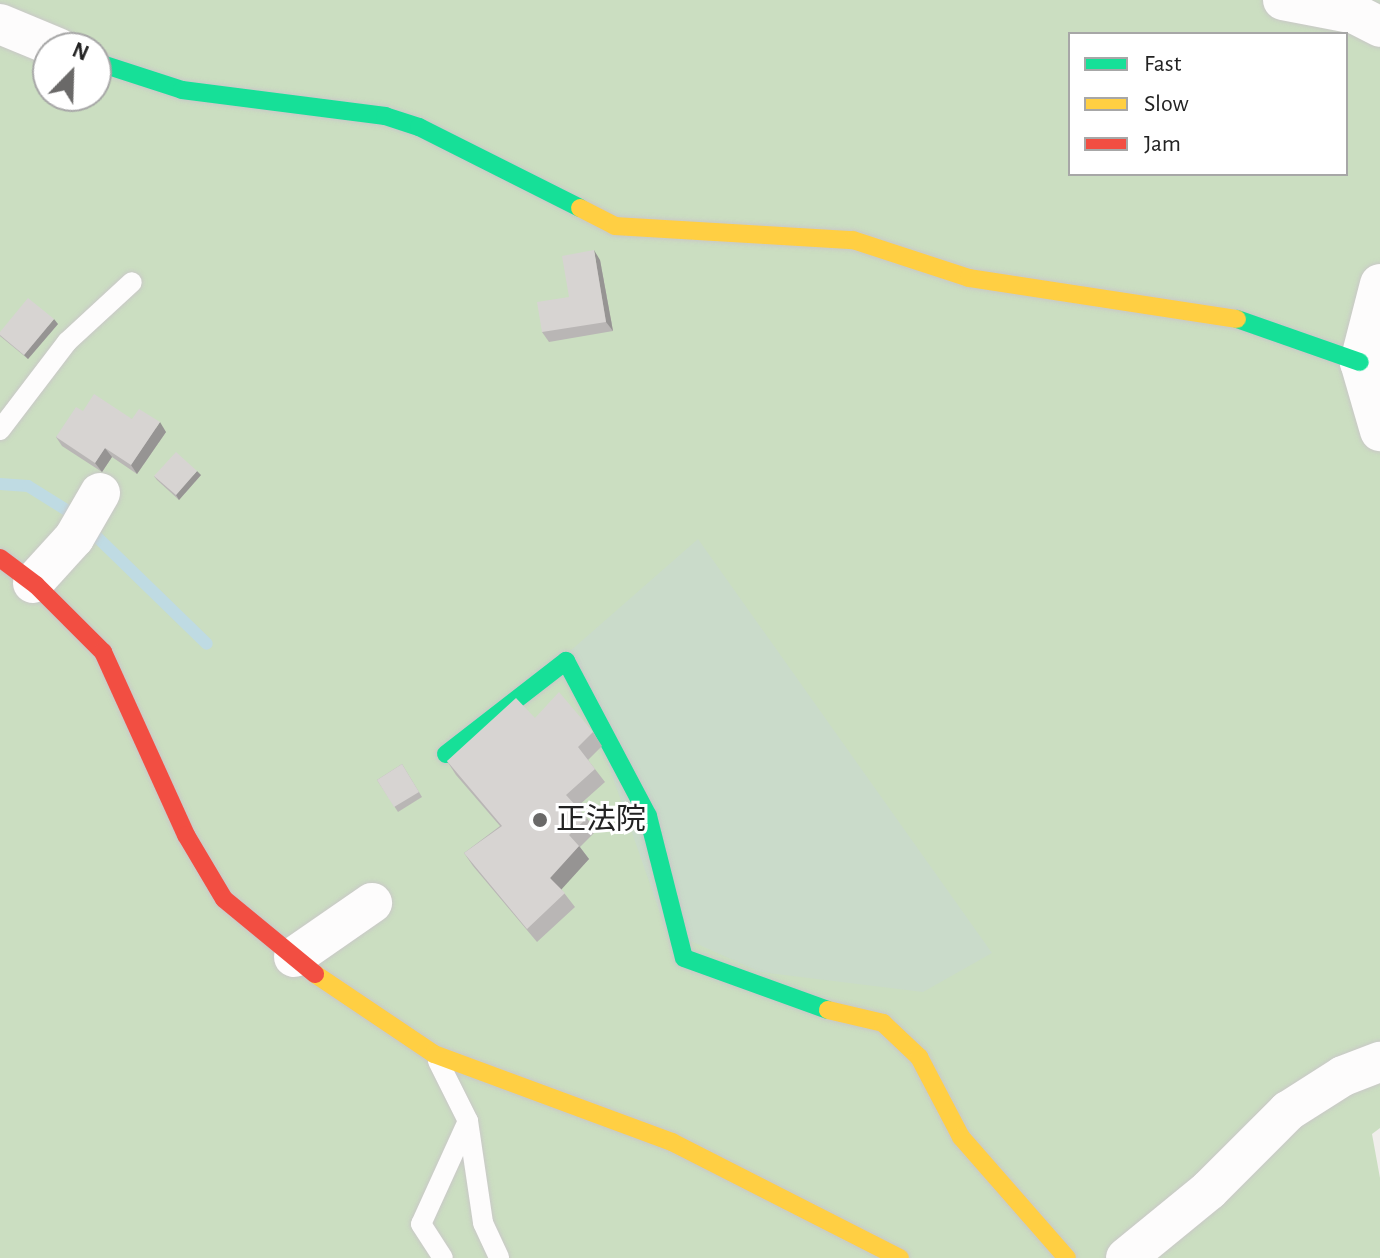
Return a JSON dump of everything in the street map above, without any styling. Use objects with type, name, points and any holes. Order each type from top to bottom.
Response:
[{"type":"street","points":[[1283,0],[1355,14],[1380,27]]},
{"type":"street","points":[[0,24],[32,37]]},
{"type":"street","points":[[112,67],[182,90],[385,116],[419,127],[615,226],[853,240],[969,278],[1218,313],[1360,362]]},
{"type":"street","points":[[1380,284],[1360,362],[1380,431]]},
{"type":"street","points":[[33,583],[74,538],[100,493]]},
{"type":"street","points":[[0,558],[33,583],[103,652],[203,869],[224,899],[376,1021],[434,1054],[672,1142],[900,1258]]},
{"type":"street","points":[[446,754],[566,661],[648,816],[684,958],[796,1002],[883,1023],[919,1057],[961,1137],[1067,1258]]},
{"type":"street","points":[[294,957],[372,903]]},
{"type":"street","points":[[1126,1258],[1209,1190],[1288,1111],[1343,1076],[1380,1062]]},
{"type":"lane","points":[[0,430],[67,342],[132,282]]},
{"type":"lane","points":[[434,1054],[468,1121],[483,1223],[499,1258]]},
{"type":"lane","points":[[443,1258],[421,1224],[468,1121]]},
{"type":"green space","points":[[0,0],[1380,0],[1380,1128],[1372,1134],[1380,1178],[1380,1258],[0,1258]]},
{"type":"green space","points":[[698,539],[992,953],[923,992],[760,972],[666,930],[569,652]]},
{"type":"building","points":[[594,250],[606,322],[542,332],[537,302],[569,297],[562,256]]},
{"type":"building","points":[[28,298],[54,319],[24,355],[0,332]]},
{"type":"building","points":[[94,394],[132,419],[139,409],[160,422],[131,465],[105,448],[95,463],[56,437],[76,407],[83,411]]},
{"type":"building","points":[[176,452],[197,471],[176,495],[154,476]]},
{"type":"building","name":"正法院","points":[[559,692],[593,732],[578,747],[595,769],[566,795],[587,818],[569,835],[579,846],[550,878],[565,893],[527,929],[464,853],[502,826],[447,761],[516,698],[535,718]]},
{"type":"building","points":[[402,764],[419,792],[394,807],[377,780]]},
{"type":"waterway","points":[[0,484],[28,486],[73,514]]},
{"type":"waterway","points":[[97,537],[207,644]]},
{"type":"traffic: fast","points":[[112,67],[182,90],[385,116],[419,127],[580,208]]},
{"type":"traffic: fast","points":[[1237,319],[1360,362]]},
{"type":"traffic: fast","points":[[446,754],[566,661],[648,816],[684,958],[828,1010]]},
{"type":"traffic: slow","points":[[580,208],[615,226],[853,240],[969,278],[1237,319]]},
{"type":"traffic: slow","points":[[315,974],[434,1054],[672,1142],[900,1258]]},
{"type":"traffic: slow","points":[[828,1010],[883,1023],[919,1057],[961,1137],[1067,1258]]},
{"type":"traffic: jam","points":[[0,558],[36,585],[103,652],[186,835],[224,899],[315,974]]},
{"type":"place","name":"正法院","points":[[540,820]]}]
